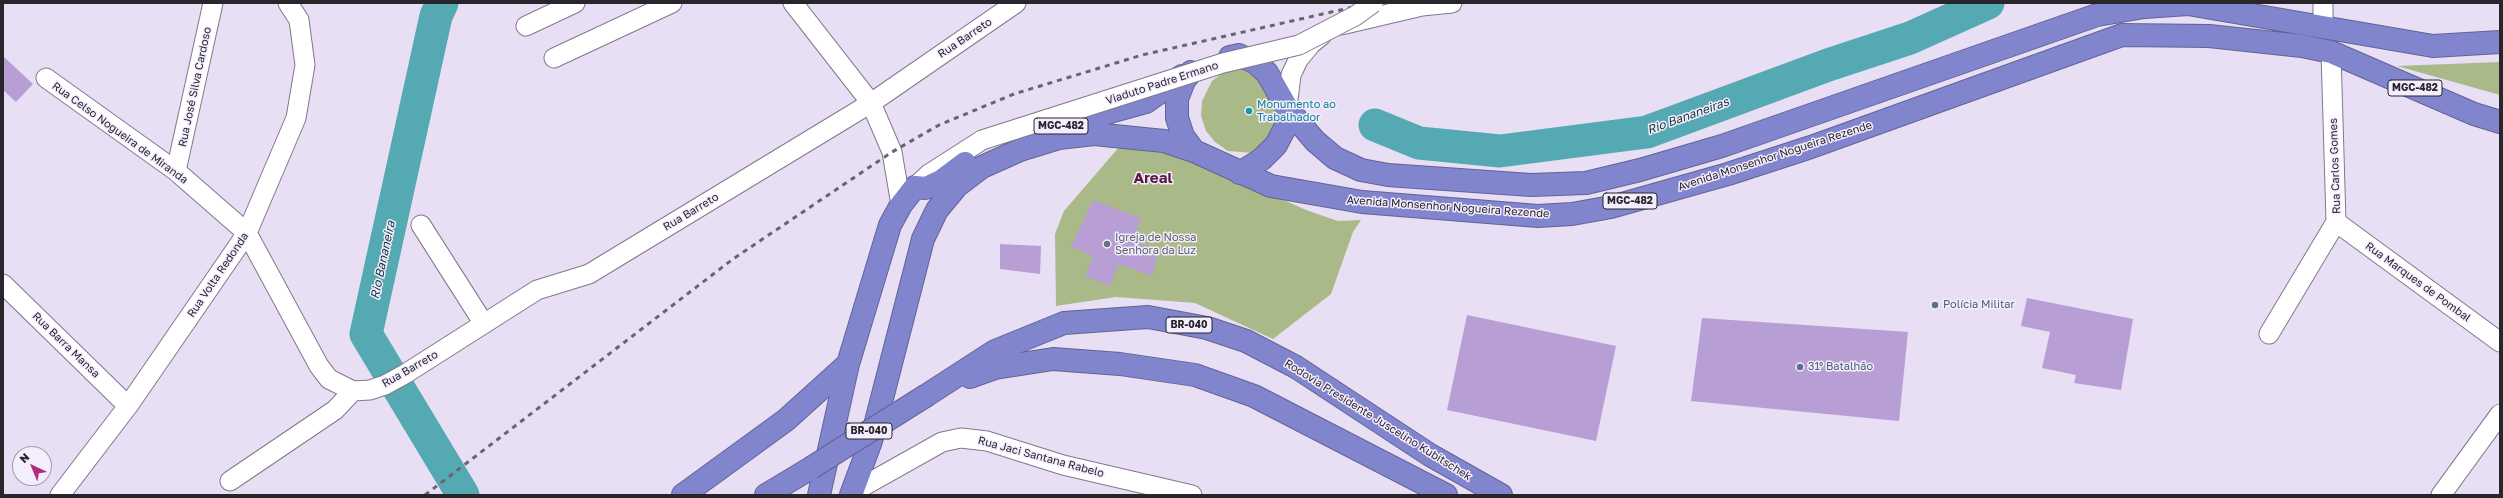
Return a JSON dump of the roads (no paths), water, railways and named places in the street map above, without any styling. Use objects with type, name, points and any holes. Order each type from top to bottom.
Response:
[{"type":"highway","name":"MGC-482","points":[[819,495],[848,364],[890,225],[901,205],[920,188],[999,143],[1146,102],[1196,66],[1239,55],[1256,63],[1267,73],[1287,108],[1314,141],[1335,158],[1361,170],[1388,175],[1530,185],[1586,183],[1640,170],[1722,146],[1977,55],[2097,15],[2144,7],[2188,4],[2323,14],[2433,46],[2500,42]]},
{"type":"highway","name":"Avenida Monsenhor Nogueira Rezende","points":[[937,210],[957,186],[982,167],[1020,150],[1059,138],[1094,134],[1164,141],[1194,152],[1271,186],[1362,202],[1538,216],[1572,214],[1611,207],[1728,174],[1811,147],[2122,35],[2209,36],[2302,46],[2331,52],[2474,114],[2500,122]]},
{"type":"highway","points":[[2331,52],[2350,42],[2433,46]]},
{"type":"highway","points":[[1977,55],[1986,83]]},
{"type":"highway","points":[[1194,152],[1183,136],[1177,118],[1177,99],[1184,81],[1196,66]]},
{"type":"highway","points":[[1240,173],[1262,160],[1276,145],[1286,126],[1287,108]]},
{"type":"highway","points":[[1722,146],[1728,174]]},
{"type":"highway","name":"MGC-482","points":[[852,493],[871,441],[921,246],[937,210]]},
{"type":"highway","name":"Rodovia Presidente Juscelino Kubitschek","points":[[766,495],[933,392],[995,351],[1064,323],[1148,318],[1207,328],[1246,341],[1296,367],[1430,455],[1501,495]]},
{"type":"highway","name":"Rodovia Presidente Juscelino Kubitschek","points":[[933,392],[995,368],[1053,359],[1120,364],[1195,375],[1254,396],[1446,495]]},
{"type":"highway","points":[[683,495],[786,420],[848,364]]},
{"type":"highway","points":[[833,432],[837,441],[845,446],[854,448],[864,447],[871,441]]},
{"type":"street","name":"Rua José Silva Cardoso","points":[[176,171],[213,3]]},
{"type":"street","name":"Rua Volta Redonda","points":[[60,495],[128,406],[247,233],[296,118],[305,65],[300,20],[288,3]]},
{"type":"street","points":[[526,26],[575,3]]},
{"type":"street","points":[[554,58],[672,3]]},
{"type":"street","points":[[793,3],[871,103],[892,152],[901,205]]},
{"type":"street","name":"Rua Barreto","points":[[353,391],[370,390],[385,386],[537,290],[589,274],[871,103],[1016,3]]},
{"type":"street","name":"Viaduto Padre Ermano","points":[[920,188],[950,161],[982,140],[1223,63],[1299,45],[1355,16],[1373,3]]},
{"type":"street","points":[[1239,55],[1332,27],[1422,6],[1452,3]]},
{"type":"street","points":[[1287,108],[1291,75],[1298,60],[1311,44],[1332,27]]},
{"type":"street","name":"Rua Carlos Gomes","points":[[2269,334],[2336,222],[2331,52]]},
{"type":"street","name":"Rua Celso Nogueira de Miranda","points":[[46,78],[176,171],[247,233],[319,366],[329,379],[353,391]]},
{"type":"street","points":[[920,188],[937,210]]},
{"type":"street","name":"Rua Marques de Pombal","points":[[2336,222],[2500,342]]},
{"type":"street","points":[[421,225],[484,324]]},
{"type":"street","name":"Rua Barra Mansa","points":[[3,284],[128,406]]},
{"type":"street","points":[[230,481],[335,410],[353,391]]},
{"type":"street","points":[[2440,495],[2500,414]]},
{"type":"street","name":"Rua Jaci Santana Rabelo","points":[[852,493],[942,442],[961,438],[987,440],[1064,465],[1192,495]]},
{"type":"waterway","name":"Rio Bananeira","points":[[442,3],[436,16],[366,334],[463,495]]},
{"type":"waterway","name":"Rio Bananeiras","points":[[1375,125],[1419,143],[1500,151],[1647,132],[1828,65],[1910,38],[1988,3]]},
{"type":"railway","points":[[425,495],[733,259],[892,152],[939,125],[1014,94],[1142,55],[1371,3]]},
{"type":"place","name":"Monumento ao Trabalhador","points":[[1249,111]]},
{"type":"place","name":"Igreja de Nossa Senhora da Luz","points":[[1107,244]]},
{"type":"place","name":"Polícia Militar","points":[[1935,305]]},
{"type":"place","name":"31° Batalhão","points":[[1800,367]]},
{"type":"district","name":"Areal","points":[[1153,178]]}]
